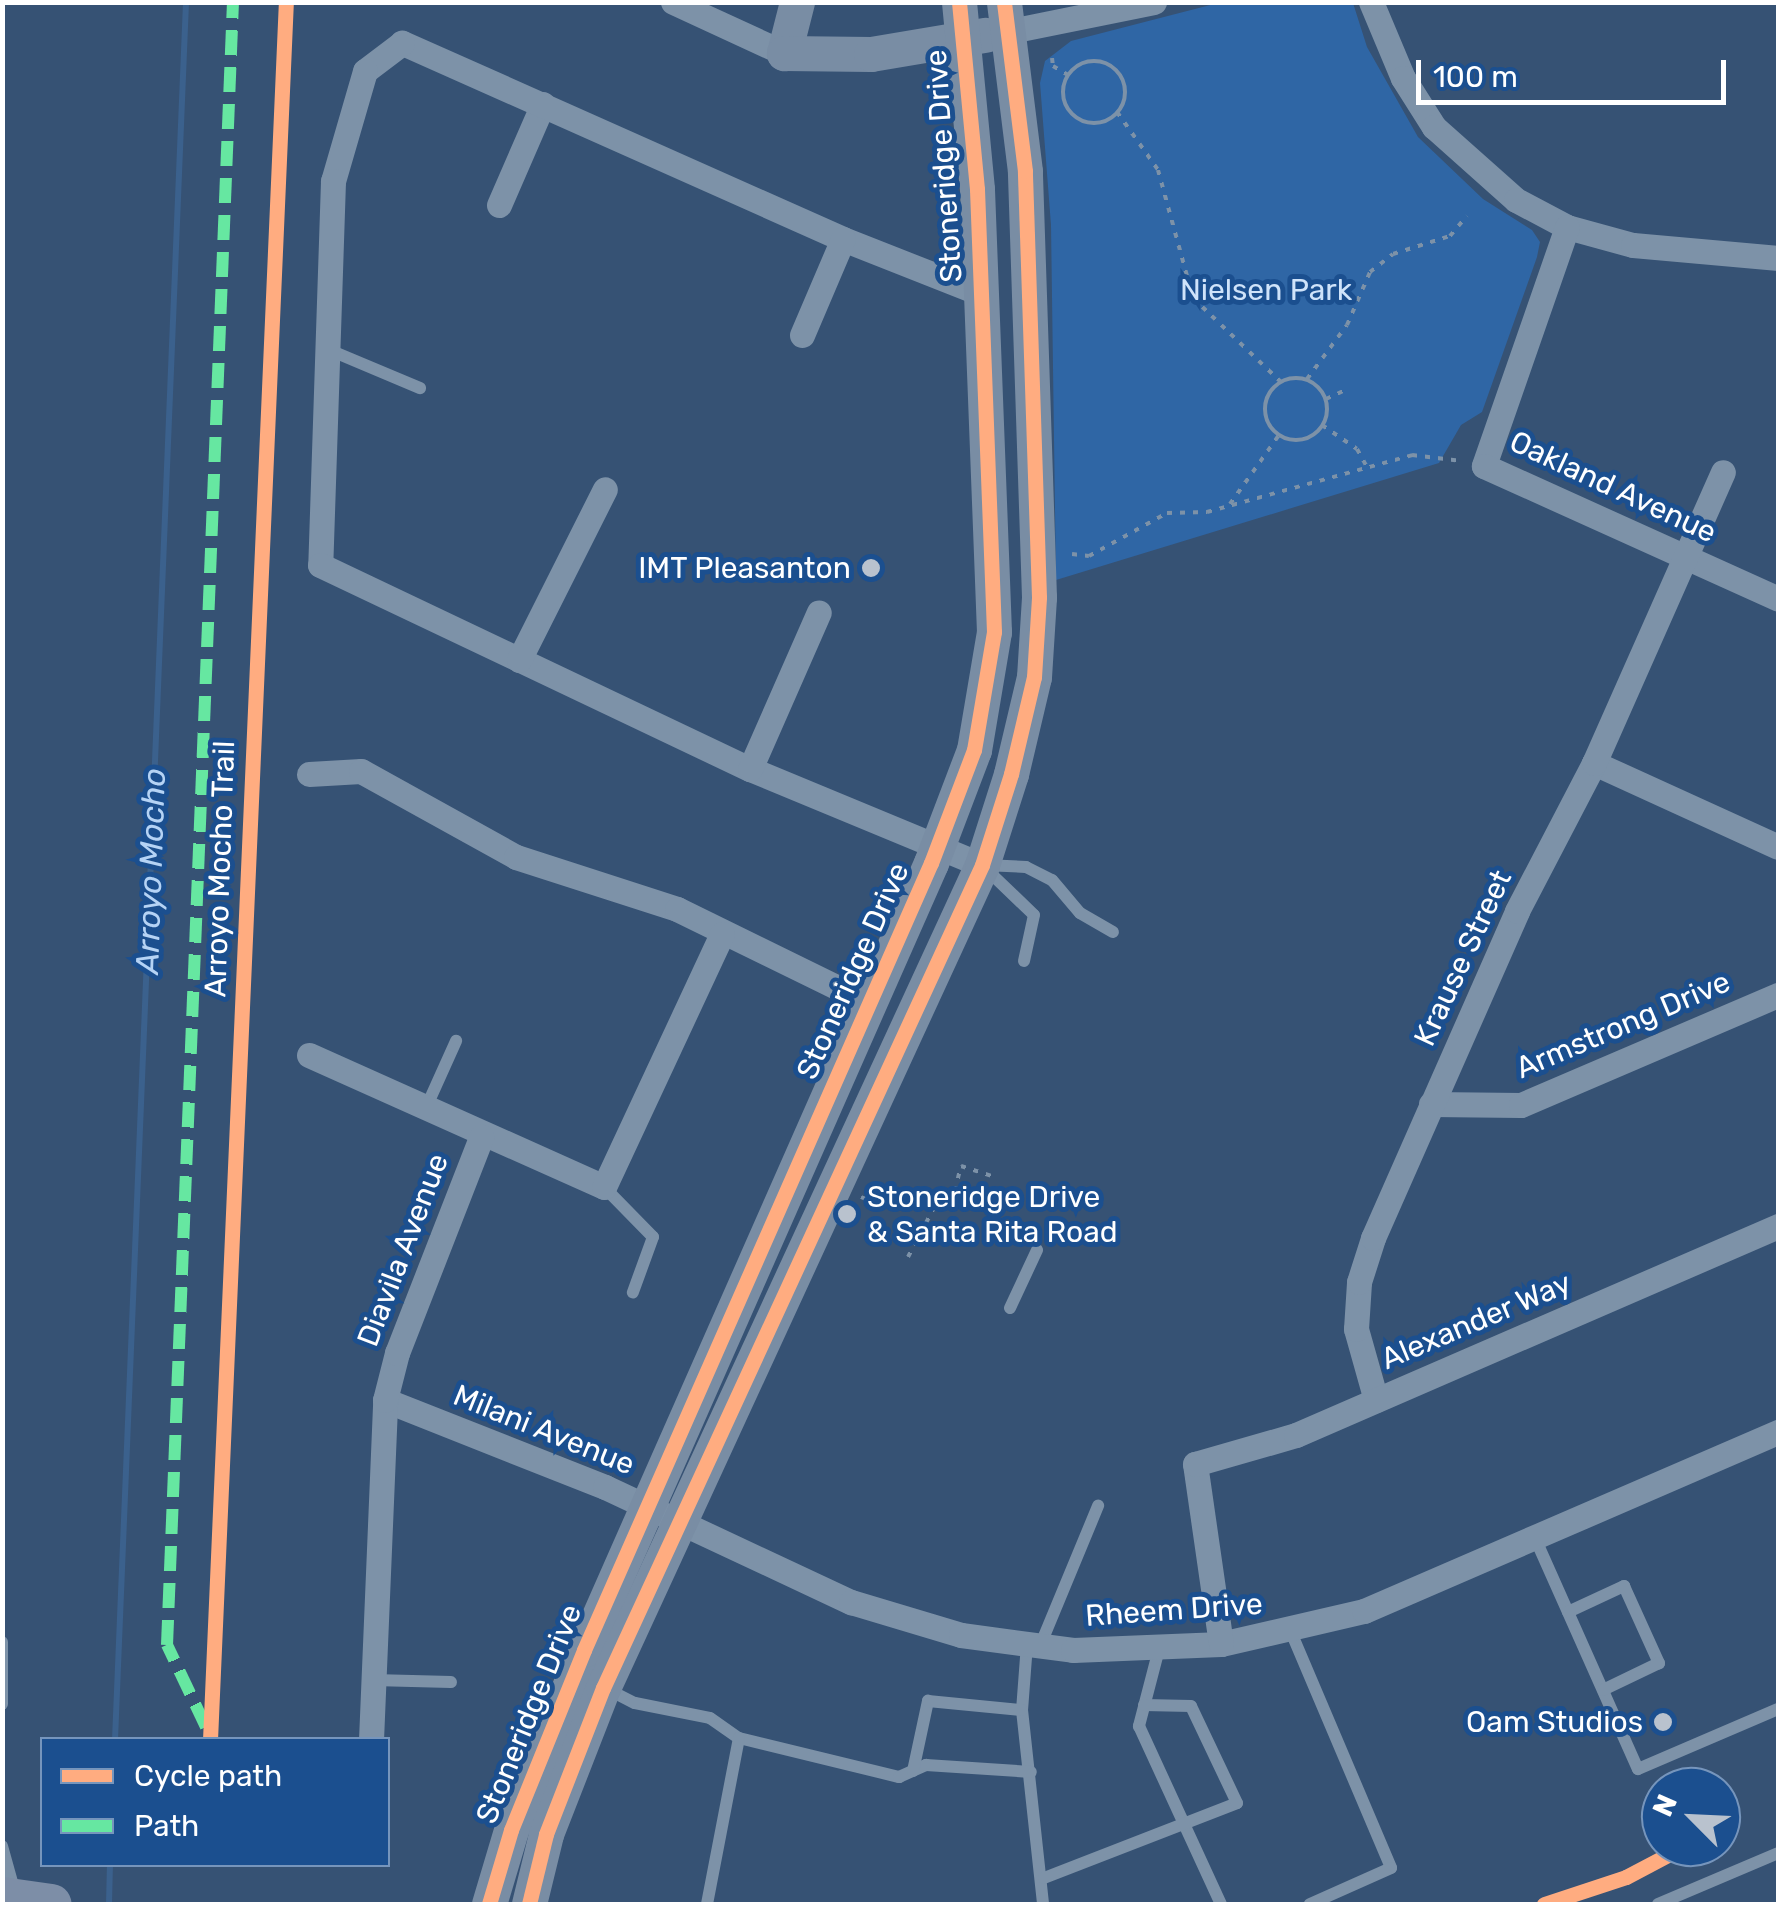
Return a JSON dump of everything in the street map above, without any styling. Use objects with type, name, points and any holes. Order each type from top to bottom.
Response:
[{"type":"main road","points":[[796,2],[784,53],[871,54],[964,38],[1007,17]]},
{"type":"main road","name":"Stoneridge Drive","points":[[489,1904],[510,1830],[645,1506],[938,847],[974,750],[994,632],[980,293],[959,2]]},
{"type":"main road","name":"Stoneridge Drive","points":[[529,1904],[546,1834],[603,1688],[982,865],[1034,677],[1039,597],[1026,171],[1007,17]]},
{"type":"street","points":[[673,2],[784,53]]},
{"type":"street","points":[[1007,17],[1154,2]]},
{"type":"street","points":[[1371,2],[1403,78],[1434,127],[1516,200],[1567,227],[1633,245],[1778,258]]},
{"type":"street","points":[[980,293],[843,239],[402,43],[364,71],[332,181],[320,565],[750,768],[982,865]]},
{"type":"street","points":[[499,205],[542,104]]},
{"type":"street","name":"Oakland Avenue","points":[[1567,227],[1484,466],[1778,599]]},
{"type":"street","points":[[802,335],[843,239]]},
{"type":"street","name":"Krause Street","points":[[1376,1400],[1356,1329],[1359,1282],[1430,1104],[1517,911],[1594,762],[1682,555],[1723,472]]},
{"type":"street","points":[[519,660],[605,489]]},
{"type":"street","points":[[750,768],[820,612]]},
{"type":"street","points":[[1594,762],[1778,847]]},
{"type":"street","points":[[309,774],[360,772],[516,858],[677,909],[869,1003]]},
{"type":"street","points":[[604,1186],[722,934]]},
{"type":"street","name":"Armstrong Drive","points":[[1430,1104],[1521,1104],[1778,995]]},
{"type":"street","points":[[308,1054],[481,1137]]},
{"type":"street","name":"Diavila Avenue","points":[[370,1737],[385,1400],[396,1353],[481,1137],[604,1186]]},
{"type":"street","name":"Alexander Way","points":[[1221,1644],[1196,1464],[1296,1435],[1778,1226]]},
{"type":"street","name":"Milani Avenue","points":[[385,1400],[679,1521]]},
{"type":"street","name":"Rheem Drive","points":[[679,1521],[850,1602],[961,1635],[1034,1645],[1159,1649],[1221,1644],[1291,1632],[1364,1612],[1778,1432]]},
{"type":"lane","points":[[327,349],[420,388]]},
{"type":"lane","points":[[982,865],[1026,867],[1052,880],[1080,913],[1114,932]]},
{"type":"lane","points":[[982,865],[1034,915],[1024,960]]},
{"type":"lane","points":[[425,1110],[456,1041]]},
{"type":"lane","points":[[604,1186],[653,1237],[633,1292]]},
{"type":"lane","points":[[1010,1308],[1037,1250]]},
{"type":"lane","points":[[1043,1904],[1044,1878],[1022,1710],[1034,1645],[1098,1506]]},
{"type":"lane","points":[[1535,1538],[1638,1768],[1778,1710]]},
{"type":"lane","points":[[1568,1612],[1624,1586],[1659,1664],[1603,1690]]},
{"type":"lane","points":[[1291,1632],[1391,1868],[1310,1904]]},
{"type":"lane","points":[[2,1642],[2,1704]]},
{"type":"lane","points":[[1159,1649],[1138,1726],[1221,1904]]},
{"type":"lane","points":[[373,1680],[450,1682]]},
{"type":"lane","points":[[603,1688],[634,1703],[710,1718],[739,1738],[899,1777],[926,1765],[1031,1772]]},
{"type":"lane","points":[[913,1771],[923,1704],[1022,1710]]},
{"type":"lane","points":[[1044,1878],[1237,1803],[1191,1706],[1144,1706]]},
{"type":"lane","points":[[708,1904],[739,1738]]},
{"type":"lane","points":[[2,1846],[29,1901]]},
{"type":"lane","points":[[1658,1904],[1778,1853]]},
{"type":"path","points":[[1052,58],[1052,66]]},
{"type":"path","points":[[1095,60],[1114,68],[1124,84],[1117,112],[1101,122],[1074,115],[1064,101],[1068,75],[1095,60]]},
{"type":"path","points":[[1044,70],[1052,66]]},
{"type":"path","points":[[1052,66],[1068,75]]},
{"type":"path","points":[[1117,112],[1158,170],[1193,298],[1281,382]]},
{"type":"path","points":[[1281,382],[1307,379],[1347,325],[1370,272],[1393,254],[1450,236],[1467,216]]},
{"type":"path","points":[[1307,379],[1326,400]]},
{"type":"path","points":[[1280,435],[1265,408],[1281,382]]},
{"type":"path","points":[[1326,400],[1344,391]]},
{"type":"path","points":[[1280,435],[1308,438],[1322,426],[1326,400]]},
{"type":"path","points":[[1322,426],[1357,449],[1368,469]]},
{"type":"path","points":[[1230,504],[1280,435]]},
{"type":"path","points":[[1072,554],[1090,556],[1167,514],[1230,504],[1412,455],[1484,466]]},
{"type":"path","points":[[908,1257],[931,1210],[955,1190],[961,1166],[991,1176]]},
{"type":"path","points":[[834,1186],[880,1205],[919,1201],[931,1210]]},
{"type":"green space","name":"Nielsen Park","points":[[1222,2],[1353,3],[1367,47],[1418,137],[1483,199],[1532,230],[1540,242],[1537,257],[1482,412],[1461,425],[1439,463],[1056,580],[1051,225],[1040,83],[1045,61],[1071,41]]},
{"type":"waterway","name":"Arroyo Mocho","points":[[115,1737],[186,2]]},
{"type":"waterway","name":"Arroyo Mocho","points":[[109,1904],[110,1867]]},
{"type":"marked path","points":[[206,1727],[167,1645],[233,2]]},
{"type":"cycle path","name":"Arroyo Mocho Trail","points":[[210,1737],[286,2]]},
{"type":"cycle path","points":[[489,1904],[511,1830],[584,1650],[931,863],[974,750],[994,632],[977,189],[959,2]]},
{"type":"cycle path","points":[[529,1904],[546,1834],[603,1688],[982,865],[1011,774],[1034,677],[1039,597],[1025,171],[1004,2]]},
{"type":"cycle path","points":[[1544,1904],[1645,1867]]},
{"type":"place","name":"IMT Pleasanton","points":[[871,568]]},
{"type":"place","name":"Stoneridge Drive & Santa Rita Road","points":[[847,1214]]},
{"type":"place","name":"Oam Studios","points":[[1663,1722]]}]
